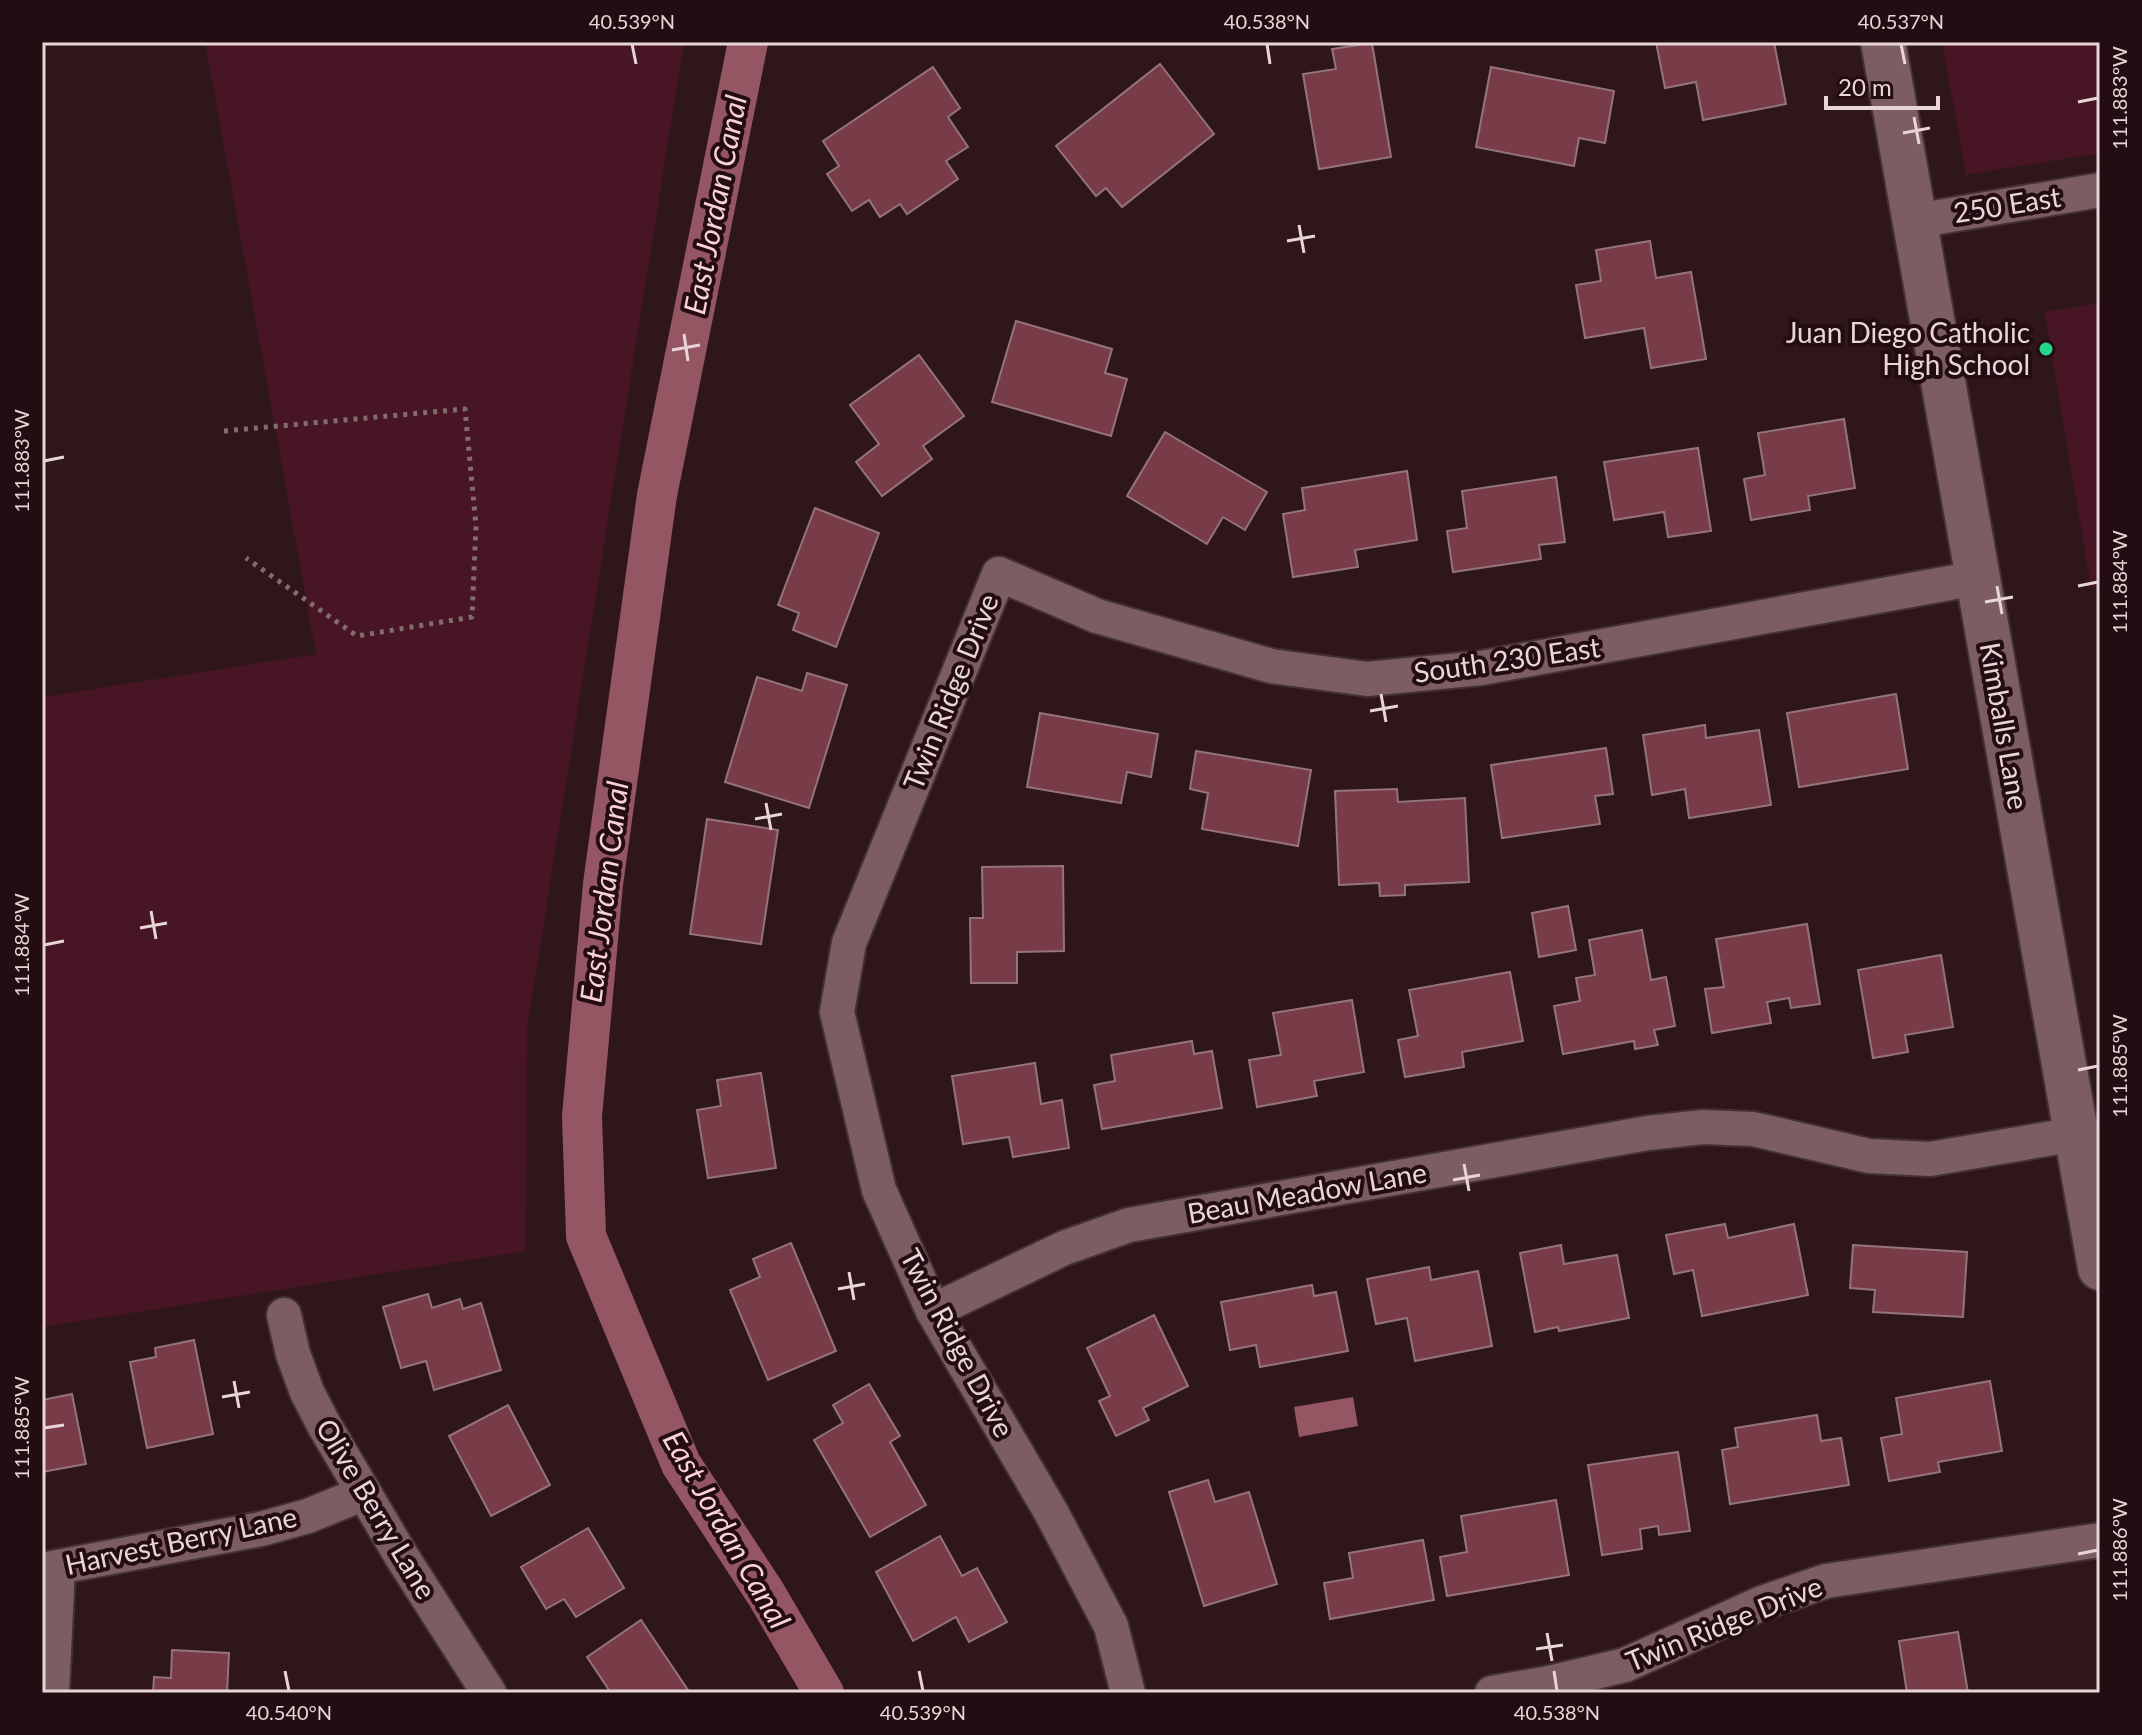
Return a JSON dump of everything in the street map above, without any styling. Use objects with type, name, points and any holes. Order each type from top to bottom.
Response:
[{"type":"street","name":"Kimballs Lane","points":[[1883,42],[1977,578],[2092,1129],[2100,1268]]},
{"type":"street","name":"250 East","points":[[1915,221],[2100,190]]},
{"type":"street","name":"South 230 East","points":[[999,574],[1097,616],[1271,666],[1367,679],[1481,668],[1977,578]]},
{"type":"street","name":"Twin Ridge Drive","points":[[999,574],[849,943],[837,1012],[879,1190],[933,1311],[1051,1512],[1111,1626],[1128,1693]]},
{"type":"street","name":"Beau Meadow Lane","points":[[933,1311],[1064,1248],[1129,1225],[1648,1133],[1703,1127],[1753,1129],[1869,1156],[1930,1159],[2092,1129]]},
{"type":"street","name":"Olive Berry Lane","points":[[284,1315],[293,1354],[307,1392],[364,1493],[489,1693]]},
{"type":"street","name":"Harvest Berry Lane","points":[[50,1568],[261,1529],[308,1516],[364,1493]]},
{"type":"street","name":"Twin Ridge Drive","points":[[1492,1693],[1625,1665],[1762,1603],[1826,1581],[2100,1540]]},
{"type":"street","points":[[50,1568],[52,1693]]},
{"type":"path","points":[[224,431],[465,409],[476,526],[472,617],[357,636],[246,558]]},
{"type":"shaded area","points":[[205,42],[684,42],[527,1029],[526,1251],[42,1327],[42,697],[316,654]]},
{"type":"shaded area","points":[[1942,42],[2100,42],[2100,153],[1966,175]]},
{"type":"shaded area","points":[[2100,303],[2100,586],[2091,587],[2045,312]]},
{"type":"shaded area","points":[[1353,1397],[1358,1426],[1299,1437],[1294,1407]]},
{"type":"building","points":[[1656,42],[1774,42],[1786,104],[1703,120],[1696,82],[1665,88]]},
{"type":"building","points":[[1372,43],[1391,157],[1319,169],[1303,74],[1336,69],[1332,49]]},
{"type":"building","points":[[1160,64],[1214,134],[1122,207],[1106,188],[1096,196],[1056,146]]},
{"type":"building","points":[[933,67],[960,108],[948,117],[968,147],[946,161],[958,179],[907,214],[900,204],[880,217],[869,200],[852,211],[827,174],[839,166],[823,141]]},
{"type":"building","points":[[1491,67],[1614,91],[1605,143],[1579,138],[1574,166],[1476,147]]},
{"type":"building","points":[[1650,241],[1656,278],[1691,272],[1706,359],[1651,368],[1644,328],[1585,338],[1576,285],[1601,281],[1596,250]]},
{"type":"building","points":[[1016,321],[1112,349],[1105,373],[1127,379],[1111,436],[992,402]]},
{"type":"building","points":[[919,355],[964,416],[923,446],[932,459],[882,496],[856,462],[879,444],[850,405]]},
{"type":"building","points":[[1844,419],[1855,488],[1808,496],[1810,510],[1751,520],[1744,479],[1765,475],[1758,433]]},
{"type":"building","points":[[1165,432],[1267,492],[1245,530],[1223,517],[1207,544],[1127,496]]},
{"type":"building","points":[[1698,448],[1711,531],[1668,537],[1664,512],[1614,520],[1604,462]]},
{"type":"building","points":[[1407,471],[1417,540],[1355,550],[1358,567],[1293,577],[1283,514],[1305,510],[1302,488]]},
{"type":"building","points":[[1556,477],[1565,542],[1539,545],[1541,559],[1453,572],[1447,531],[1467,528],[1462,491]]},
{"type":"building","points":[[815,508],[879,533],[836,647],[793,630],[799,613],[778,605]]},
{"type":"building","points":[[807,673],[847,685],[809,808],[725,782],[757,677],[802,691]]},
{"type":"building","points":[[1896,694],[1908,769],[1799,787],[1787,713]]},
{"type":"building","points":[[1040,713],[1158,734],[1151,777],[1127,772],[1121,803],[1027,787]]},
{"type":"building","points":[[1705,725],[1706,738],[1759,730],[1771,805],[1689,818],[1685,789],[1652,795],[1643,735]]},
{"type":"building","points":[[1606,748],[1613,794],[1595,796],[1600,824],[1502,838],[1491,765]]},
{"type":"building","points":[[1196,751],[1311,770],[1298,846],[1202,829],[1208,793],[1190,789]]},
{"type":"building","points":[[1397,789],[1398,802],[1465,798],[1469,882],[1405,885],[1405,895],[1380,896],[1379,883],[1339,885],[1335,791]]},
{"type":"building","points":[[707,819],[778,830],[761,944],[690,934]]},
{"type":"building","points":[[1063,866],[1064,951],[1017,952],[1017,983],[971,983],[970,918],[983,918],[982,867]]},
{"type":"building","points":[[1568,906],[1576,950],[1539,957],[1532,913]]},
{"type":"building","points":[[1807,924],[1820,1004],[1791,1008],[1789,998],[1767,1002],[1771,1023],[1712,1033],[1705,989],[1724,987],[1716,939]]},
{"type":"building","points":[[1642,930],[1651,980],[1666,977],[1675,1026],[1654,1030],[1658,1045],[1635,1049],[1634,1041],[1563,1054],[1554,1006],[1580,1001],[1576,978],[1595,975],[1589,940]]},
{"type":"building","points":[[1941,955],[1953,1027],[1905,1035],[1908,1052],[1873,1058],[1858,970]]},
{"type":"building","points":[[1510,972],[1523,1041],[1462,1052],[1464,1067],[1405,1077],[1398,1040],[1418,1036],[1409,990]]},
{"type":"building","points":[[1352,1000],[1364,1072],[1314,1081],[1317,1096],[1257,1107],[1249,1060],[1281,1055],[1273,1013]]},
{"type":"building","points":[[1192,1041],[1194,1054],[1212,1051],[1222,1108],[1102,1129],[1094,1085],[1115,1081],[1111,1055]]},
{"type":"building","points":[[1035,1063],[1041,1104],[1062,1100],[1069,1148],[1013,1157],[1009,1137],[963,1144],[952,1076]]},
{"type":"building","points":[[761,1073],[776,1168],[708,1178],[697,1110],[721,1106],[717,1080]]},
{"type":"building","points":[[1725,1224],[1728,1238],[1794,1224],[1808,1295],[1702,1316],[1693,1270],[1674,1274],[1666,1235]]},
{"type":"building","points":[[791,1243],[836,1351],[768,1380],[730,1290],[760,1277],[753,1259]]},
{"type":"building","points":[[1561,1245],[1564,1264],[1617,1255],[1629,1318],[1559,1331],[1558,1327],[1535,1332],[1520,1253]]},
{"type":"building","points":[[1853,1245],[1967,1252],[1963,1317],[1873,1312],[1875,1290],[1850,1288]]},
{"type":"building","points":[[1429,1267],[1431,1280],[1478,1271],[1492,1346],[1415,1361],[1407,1318],[1376,1324],[1367,1279]]},
{"type":"building","points":[[1312,1285],[1314,1296],[1336,1292],[1348,1351],[1260,1367],[1256,1345],[1230,1350],[1221,1302]]},
{"type":"building","points":[[428,1294],[432,1308],[460,1299],[463,1309],[481,1303],[501,1370],[434,1390],[426,1361],[401,1368],[383,1307]]},
{"type":"building","points":[[1154,1315],[1188,1386],[1143,1408],[1149,1420],[1116,1436],[1099,1401],[1110,1396],[1087,1348]]},
{"type":"building","points":[[194,1340],[213,1434],[147,1448],[130,1362],[156,1357],[155,1348]]},
{"type":"building","points":[[1990,1381],[2002,1451],[1938,1462],[1940,1472],[1889,1481],[1881,1438],[1902,1434],[1896,1398]]},
{"type":"building","points":[[869,1384],[900,1436],[890,1442],[926,1505],[870,1537],[814,1440],[843,1423],[833,1405]]},
{"type":"building","points":[[72,1394],[86,1464],[42,1472],[42,1400]]},
{"type":"building","points":[[508,1405],[550,1485],[491,1516],[449,1436]]},
{"type":"building","points":[[1817,1415],[1821,1441],[1841,1438],[1849,1485],[1730,1504],[1722,1450],[1738,1447],[1735,1428]]},
{"type":"building","points":[[1678,1452],[1690,1531],[1659,1535],[1658,1526],[1640,1529],[1642,1549],[1602,1555],[1588,1465]]},
{"type":"building","points":[[1208,1480],[1215,1502],[1249,1492],[1277,1584],[1204,1606],[1169,1492]]},
{"type":"building","points":[[1556,1500],[1569,1575],[1447,1596],[1440,1557],[1467,1552],[1461,1516]]},
{"type":"building","points":[[588,1528],[624,1588],[576,1617],[564,1599],[546,1609],[521,1567]]},
{"type":"building","points":[[940,1536],[962,1576],[977,1568],[1007,1622],[969,1642],[956,1617],[913,1641],[876,1572]]},
{"type":"building","points":[[1423,1540],[1434,1600],[1330,1619],[1324,1583],[1353,1578],[1349,1553]]},
{"type":"building","points":[[641,1620],[690,1693],[611,1693],[587,1657]]},
{"type":"building","points":[[1958,1632],[1968,1693],[1907,1693],[1899,1641]]},
{"type":"building","points":[[172,1650],[229,1653],[227,1693],[153,1693],[154,1677],[171,1678]]},
{"type":"waterway","name":"East Jordan Canal","points":[[748,42],[657,495],[603,884],[582,1116],[586,1236],[681,1464],[766,1594],[824,1693]]},
{"type":"place","name":"Juan Diego Catholic High School","points":[[2046,349]]}]
